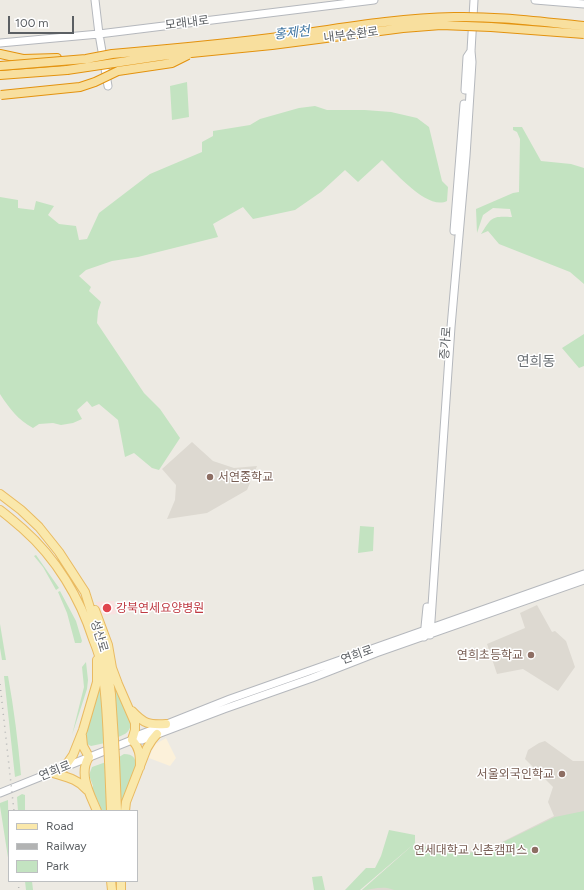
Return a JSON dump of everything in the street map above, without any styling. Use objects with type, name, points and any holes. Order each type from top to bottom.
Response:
[{"type":"highway","name":"내부순환로","points":[[0,66],[86,59],[112,54],[286,36],[362,24],[415,19],[455,17],[505,19],[584,26]]},
{"type":"highway","name":"내부순환로","points":[[0,75],[67,70],[191,53],[338,37],[403,28],[441,25],[584,34]]},
{"type":"highway","points":[[0,95],[80,87],[95,82],[118,71],[172,63],[191,53]]},
{"type":"highway","points":[[0,54],[23,59],[86,59]]},
{"type":"main road","points":[[95,0],[99,34],[108,83]]},
{"type":"main road","name":"모래내로","points":[[0,42],[99,34],[374,0]]},
{"type":"main road","points":[[535,0],[584,4]]},
{"type":"main road","name":"증가로","points":[[427,632],[466,68],[467,57],[471,48],[474,2]]},
{"type":"main road","name":"성산로","points":[[0,494],[28,516],[49,539],[85,592],[106,659],[111,694],[111,741],[117,810]]},
{"type":"main road","name":"성산로","points":[[0,510],[28,534],[57,567],[73,592],[86,617],[102,668],[111,741]]},
{"type":"main road","name":"연희로","points":[[132,740],[142,740],[584,574]]},
{"type":"main road","name":"연희로","points":[[0,793],[53,773],[132,740],[139,735],[236,697],[584,580]]},
{"type":"main road","points":[[85,592],[92,602],[100,620],[108,645],[112,668],[135,723],[135,730],[132,740],[139,750],[140,767]]},
{"type":"main road","points":[[64,768],[73,755],[83,730],[96,682],[97,651]]},
{"type":"main road","points":[[128,707],[144,722],[166,724]]},
{"type":"main road","points":[[83,730],[83,746],[89,757],[86,762],[84,772],[86,783],[97,810]]},
{"type":"main road","points":[[125,810],[126,802],[140,767],[152,740],[157,734]]},
{"type":"main road","name":"성산로","points":[[111,810],[112,760]]},
{"type":"main road","points":[[53,773],[79,782],[91,795]]},
{"type":"shaded area","name":"서연중학교","points":[[192,442],[213,461],[234,468],[257,466],[247,490],[207,513],[167,519],[175,500],[176,485],[162,469]]},
{"type":"shaded area","name":"강북연세요양병원","points":[[114,601],[116,614],[103,615],[96,602]]},
{"type":"shaded area","name":"연희초등학교","points":[[537,605],[552,632],[555,631],[566,641],[575,667],[558,691],[523,669],[497,674],[487,644],[525,628],[520,613]]},
{"type":"shaded area","points":[[166,738],[176,758],[170,766],[149,758],[154,745]]},
{"type":"shaded area","name":"연세대학교 신촌캠퍼스","points":[[545,741],[573,761],[584,761],[584,890],[362,890],[414,844],[454,852],[484,851],[554,816],[548,802],[553,787],[525,759],[528,750]]},
{"type":"green space","points":[[187,82],[189,117],[172,120],[170,86]]},
{"type":"green space","points":[[315,106],[327,110],[391,112],[417,118],[429,127],[442,181],[448,187],[447,201],[439,203],[422,196],[403,181],[382,160],[358,182],[345,170],[321,192],[295,210],[253,219],[243,207],[213,224],[218,237],[138,257],[112,261],[86,270],[79,276],[91,287],[89,291],[101,302],[98,311],[97,323],[144,393],[160,409],[180,438],[159,470],[152,468],[134,453],[125,457],[118,420],[99,404],[92,407],[87,401],[77,410],[82,419],[73,423],[61,425],[53,423],[39,424],[33,428],[18,417],[10,409],[0,394],[0,197],[18,200],[18,208],[34,210],[36,201],[54,206],[48,215],[59,224],[76,226],[79,240],[87,239],[99,213],[150,174],[202,152],[202,142],[213,136],[213,131],[250,125],[260,119],[299,108]]},
{"type":"green space","points":[[513,127],[522,127],[541,161],[571,164],[584,168],[584,284],[570,272],[499,244],[488,231],[481,234],[490,221],[496,217],[512,217],[510,209],[493,208],[483,215],[477,233],[476,209],[513,193],[519,192],[520,139],[517,132],[513,130]]},
{"type":"green space","points":[[584,334],[584,366],[579,368],[562,348]]},
{"type":"green space","points":[[360,526],[374,527],[373,551],[358,553]]},
{"type":"green space","points":[[36,555],[59,588],[56,590],[43,567],[34,556]]},
{"type":"green space","points":[[60,591],[76,621],[82,641],[81,643],[75,643],[67,613],[58,592]]},
{"type":"green space","points":[[0,624],[6,660],[2,660],[0,648]]},
{"type":"green space","points":[[86,662],[88,680],[87,689],[72,735],[84,687],[82,667]]},
{"type":"green space","points":[[4,676],[8,676],[19,750],[21,775],[15,777]]},
{"type":"green space","points":[[100,683],[105,743],[91,746],[87,744],[84,736]]},
{"type":"green space","points":[[114,686],[131,723],[130,729],[118,737]]},
{"type":"green space","points":[[124,754],[133,757],[136,766],[123,807],[120,807],[119,757]]},
{"type":"green space","points":[[106,762],[108,810],[102,810],[92,788],[93,786],[89,775],[92,767]]},
{"type":"green space","points":[[22,794],[25,795],[25,810],[18,810],[17,797]]},
{"type":"green space","points":[[8,800],[8,858],[0,806],[0,803]]},
{"type":"green space","name":"연세대학교 신촌캠퍼스","points":[[584,811],[584,890],[394,890],[382,888],[362,890],[414,844],[448,851],[483,852],[555,817]]},
{"type":"green space","points":[[389,830],[415,835],[415,843],[360,890],[345,890],[366,868],[375,868],[381,856]]},
{"type":"green space","points":[[322,876],[325,890],[314,890],[312,877]]},
{"type":"green space","points":[[25,882],[32,882],[33,890],[26,890]]},
{"type":"railway","points":[[0,684],[14,810]]},
{"type":"railway","points":[[18,882],[19,890]]},
{"type":"place","name":"서연중학교","points":[[210,477]]},
{"type":"place","name":"강북연세요양병원","points":[[107,608]]},
{"type":"place","name":"연희초등학교","points":[[531,655]]},
{"type":"place","name":"서울외국인학교","points":[[562,774]]},
{"type":"place","name":"연세대학교 신촌캠퍼스","points":[[535,850]]},
{"type":"district","name":"연희동","points":[[536,362]]},
{"type":"water label","name":"홍제천","points":[[292,33]]}]
